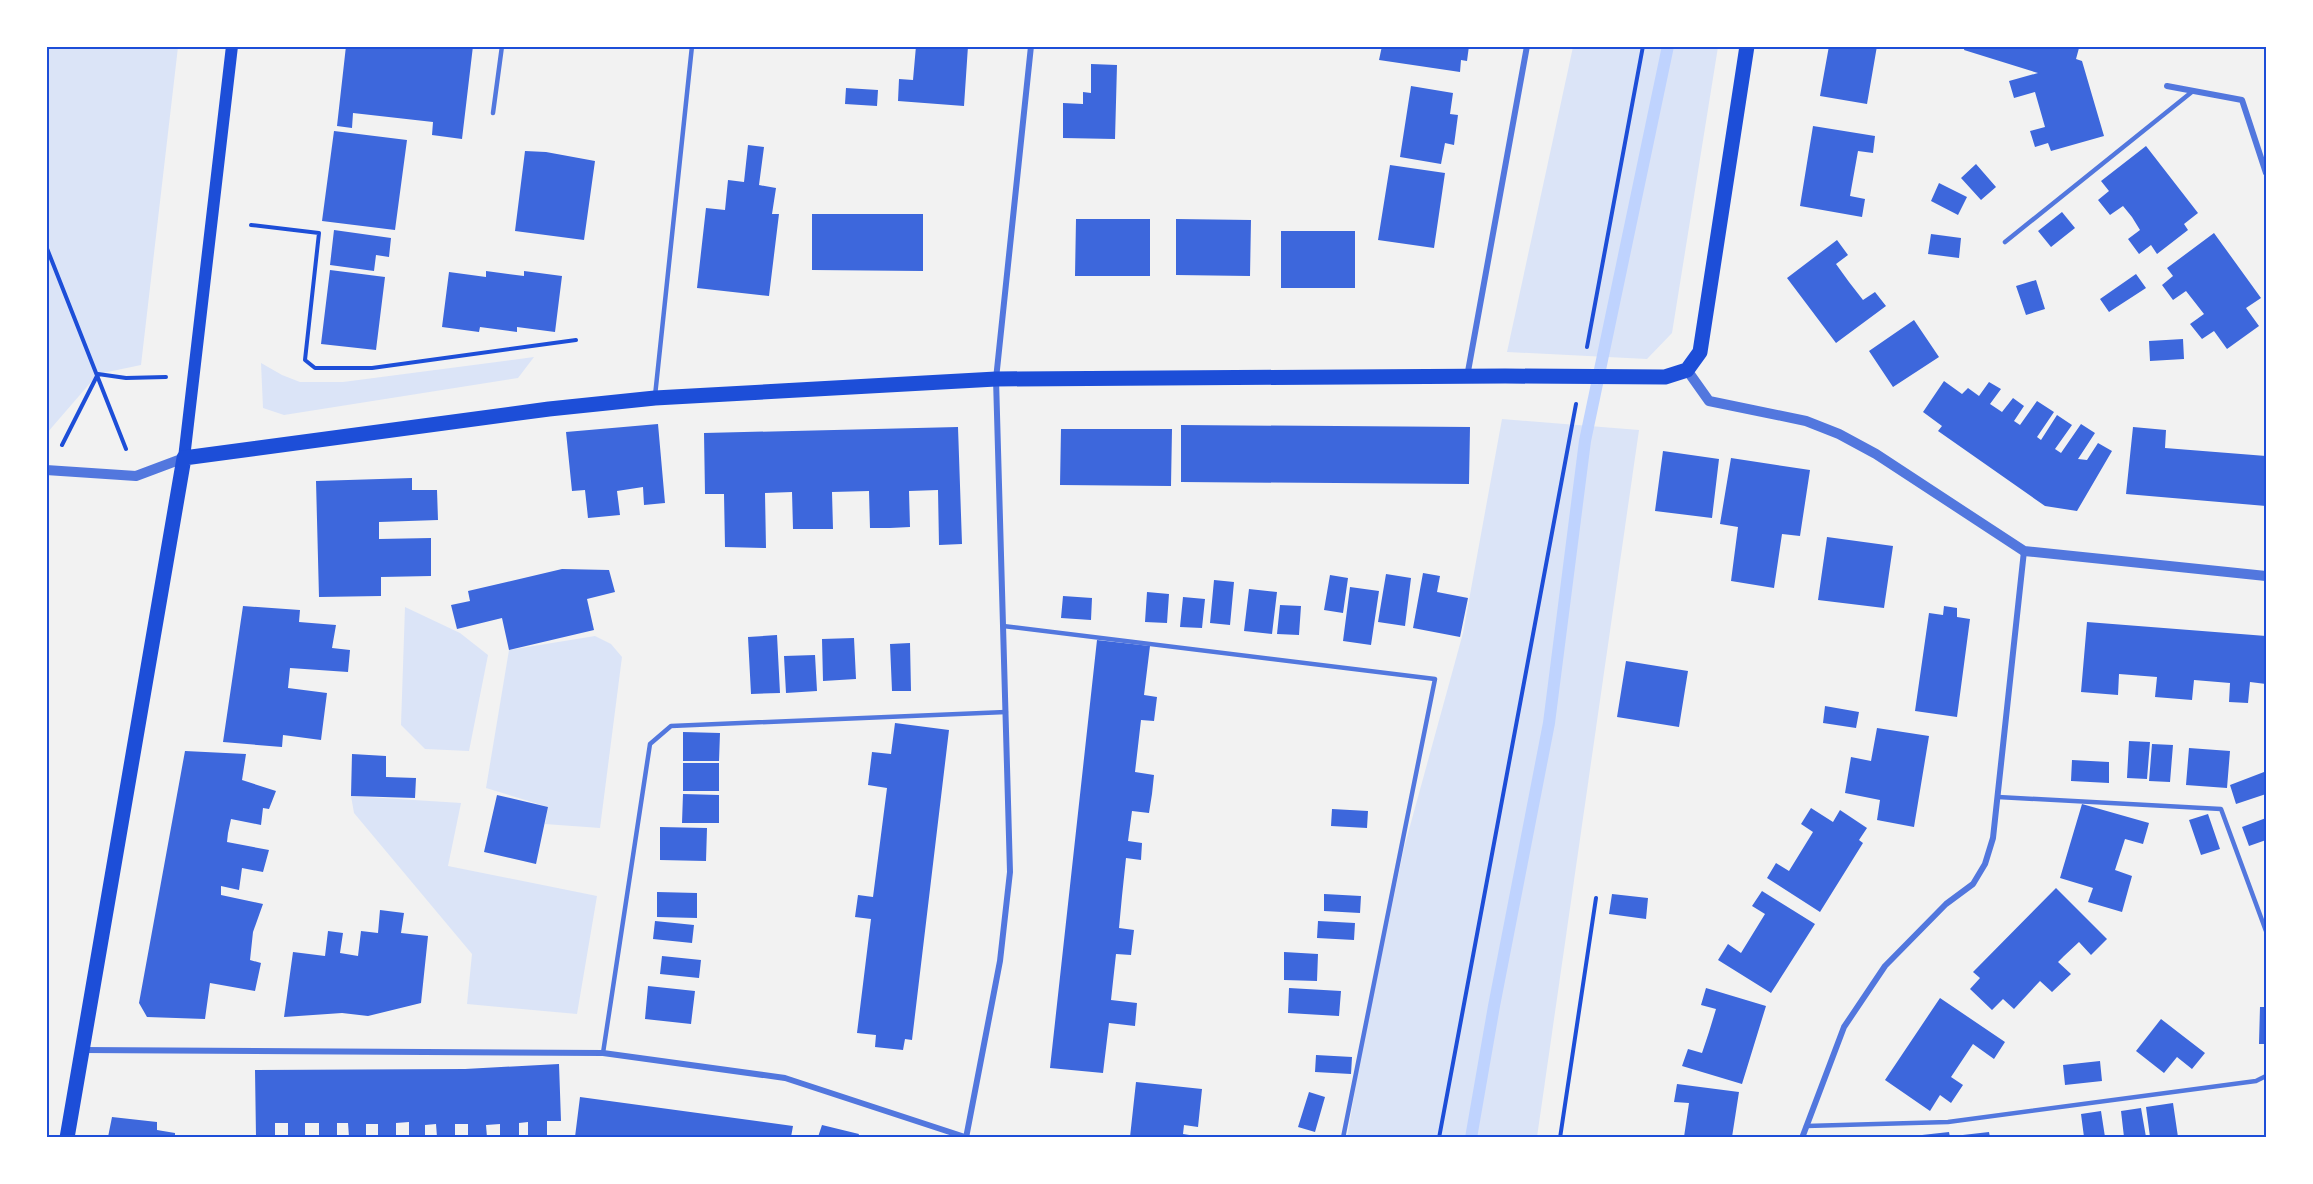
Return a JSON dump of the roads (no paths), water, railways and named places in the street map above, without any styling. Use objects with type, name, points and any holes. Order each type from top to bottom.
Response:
[{"type":"main road","points":[[67,1137],[184,458],[232,46]]},
{"type":"main road","points":[[184,458],[549,409],[655,398],[996,380],[1665,377],[1687,370],[1700,352],[1747,46]]},
{"type":"street","points":[[83,1050],[603,1053],[785,1078],[967,1137],[1000,961],[1010,872],[996,380],[1031,46]]},
{"type":"street","points":[[1467,378],[1527,46]]},
{"type":"street","points":[[2167,86],[2242,100],[2266,173]]},
{"type":"street","points":[[1687,370],[1709,401],[1806,421],[1839,434],[1876,454],[2024,551],[2266,576]]},
{"type":"street","points":[[48,470],[136,476],[184,458]]},
{"type":"street","points":[[1802,1137],[1844,1027],[1856,1009],[1886,966],[1946,904],[1973,884],[1985,864],[1993,838],[2024,551]]},
{"type":"lane","points":[[493,113],[502,46]]},
{"type":"lane","points":[[655,398],[692,46]]},
{"type":"lane","points":[[2005,242],[2193,91]]},
{"type":"lane","points":[[1003,626],[1435,679],[1344,1137]]},
{"type":"lane","points":[[603,1053],[650,744],[671,726],[1006,712]]},
{"type":"lane","points":[[1998,796],[2221,809],[2266,931]]},
{"type":"lane","points":[[1806,1126],[1948,1122],[2256,1081],[2266,1076]]},
{"type":"waterway","points":[[1471,1138],[1549,723],[1585,441],[1668,46]]}]
